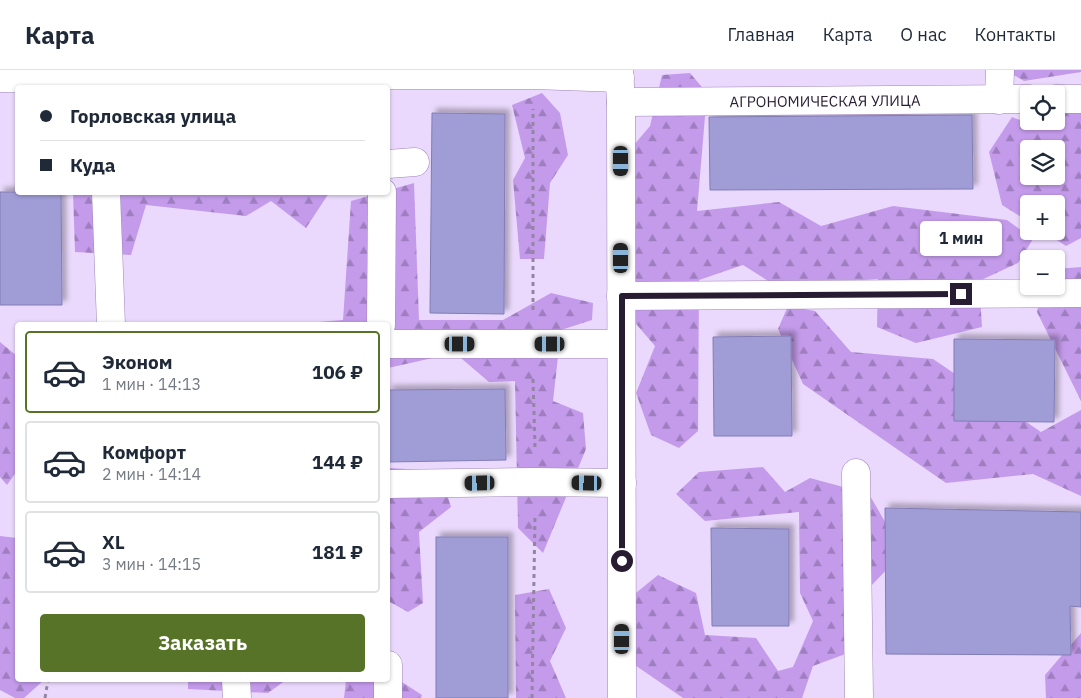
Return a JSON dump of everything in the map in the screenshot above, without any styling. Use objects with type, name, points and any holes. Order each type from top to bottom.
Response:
[{"type":"street","points":[[999,100],[1000,70]]},
{"type":"street","name":"АГРОНОМИЧЕСКАЯ УЛИЦА","points":[[0,78],[102,84],[378,81],[534,75],[620,83],[999,100],[1020,99]]},
{"type":"street","points":[[620,83],[622,698]]},
{"type":"street","points":[[1065,99],[1081,99]]},
{"type":"street","points":[[390,164],[415,162]]},
{"type":"street","points":[[106,195],[112,322]]},
{"type":"street","points":[[381,322],[382,195]]},
{"type":"street","points":[[622,296],[1081,292]]},
{"type":"street","points":[[390,344],[621,344]]},
{"type":"street","points":[[856,473],[859,698]]},
{"type":"street","points":[[390,484],[622,483]]},
{"type":"street","points":[[236,682],[237,698]]},
{"type":"street","points":[[388,682],[388,698]]},
{"type":"path","points":[[532,698],[535,482],[533,344],[534,75]]},
{"type":"path","points":[[45,698],[48,682]]},
{"type":"green space","points":[[1005,70],[1081,70],[1081,72],[1024,81]]},
{"type":"green space","points":[[690,73],[707,93],[697,211],[779,202],[821,226],[893,206],[1007,220],[1020,230],[1020,240],[1032,240],[1026,250],[1020,250],[1018,263],[979,281],[982,327],[916,343],[877,327],[878,279],[776,286],[743,265],[699,280],[698,431],[679,448],[651,435],[636,393],[655,346],[631,318],[610,173],[650,126],[662,75]]},
{"type":"green space","points":[[542,93],[560,113],[568,155],[550,183],[544,259],[520,259],[513,180],[525,158],[512,105]]},
{"type":"green space","points":[[1081,109],[1081,238],[1066,246],[1057,240],[1065,240],[1065,195],[1020,195],[1020,216],[1002,205],[989,152],[1012,117],[1020,120],[1020,130],[1065,130],[1065,110]]},
{"type":"green space","points":[[414,183],[419,320],[503,320],[551,293],[593,303],[592,320],[561,330],[553,401],[583,413],[586,449],[543,553],[518,528],[515,381],[489,382],[455,353],[390,368],[390,322],[318,322],[343,320],[351,201],[372,195],[390,195],[390,190]]},
{"type":"green space","points":[[73,195],[328,195],[306,228],[271,201],[246,216],[146,205],[131,255],[75,252]]},
{"type":"green space","points":[[1081,267],[1081,401],[1037,312],[1041,295],[1065,295],[1065,268]]},
{"type":"green space","points":[[788,306],[815,311],[851,352],[933,359],[1041,432],[1081,410],[1081,496],[1033,474],[946,483],[803,384],[778,329]]},
{"type":"green space","points":[[0,342],[15,354],[15,474],[7,485],[0,477]]},
{"type":"green space","points":[[763,467],[785,492],[810,478],[869,494],[903,553],[864,593],[867,646],[813,666],[802,698],[683,698],[626,659],[626,601],[658,575],[696,593],[705,635],[756,638],[778,671],[793,667],[813,621],[800,593],[799,512],[705,521],[676,494],[699,472]]},
{"type":"green space","points":[[390,468],[440,471],[451,507],[419,532],[423,603],[408,612],[390,602]]},
{"type":"green space","points":[[0,536],[15,538],[15,682],[42,682],[24,698],[15,698],[0,690]]},
{"type":"green space","points":[[549,589],[566,628],[550,661],[566,698],[516,698],[515,595]]},
{"type":"green space","points":[[1081,633],[1081,698],[1046,698],[1045,675]]},
{"type":"green space","points":[[390,674],[422,695],[421,698],[344,698],[346,682],[390,682]]},
{"type":"green space","points":[[188,682],[283,682],[268,693],[188,689]]},
{"type":"building","points":[[432,113],[505,114],[504,314],[430,313]]},
{"type":"building","points":[[972,115],[973,189],[710,190],[709,117]]},
{"type":"building","points":[[0,192],[15,192],[15,195],[61,195],[62,305],[0,305]]},
{"type":"building","points":[[791,336],[792,436],[714,436],[713,337]]},
{"type":"building","points":[[954,339],[1055,340],[1054,422],[954,421]]},
{"type":"building","points":[[505,389],[506,460],[390,462],[390,390]]},
{"type":"building","points":[[885,508],[1081,512],[1081,607],[1070,606],[1071,655],[886,654]]},
{"type":"building","points":[[711,528],[789,529],[789,626],[712,626]]},
{"type":"building","points":[[436,537],[508,537],[508,698],[436,698]]},
{"type":"route","points":[[622,561],[622,296],[961,294]]}]
